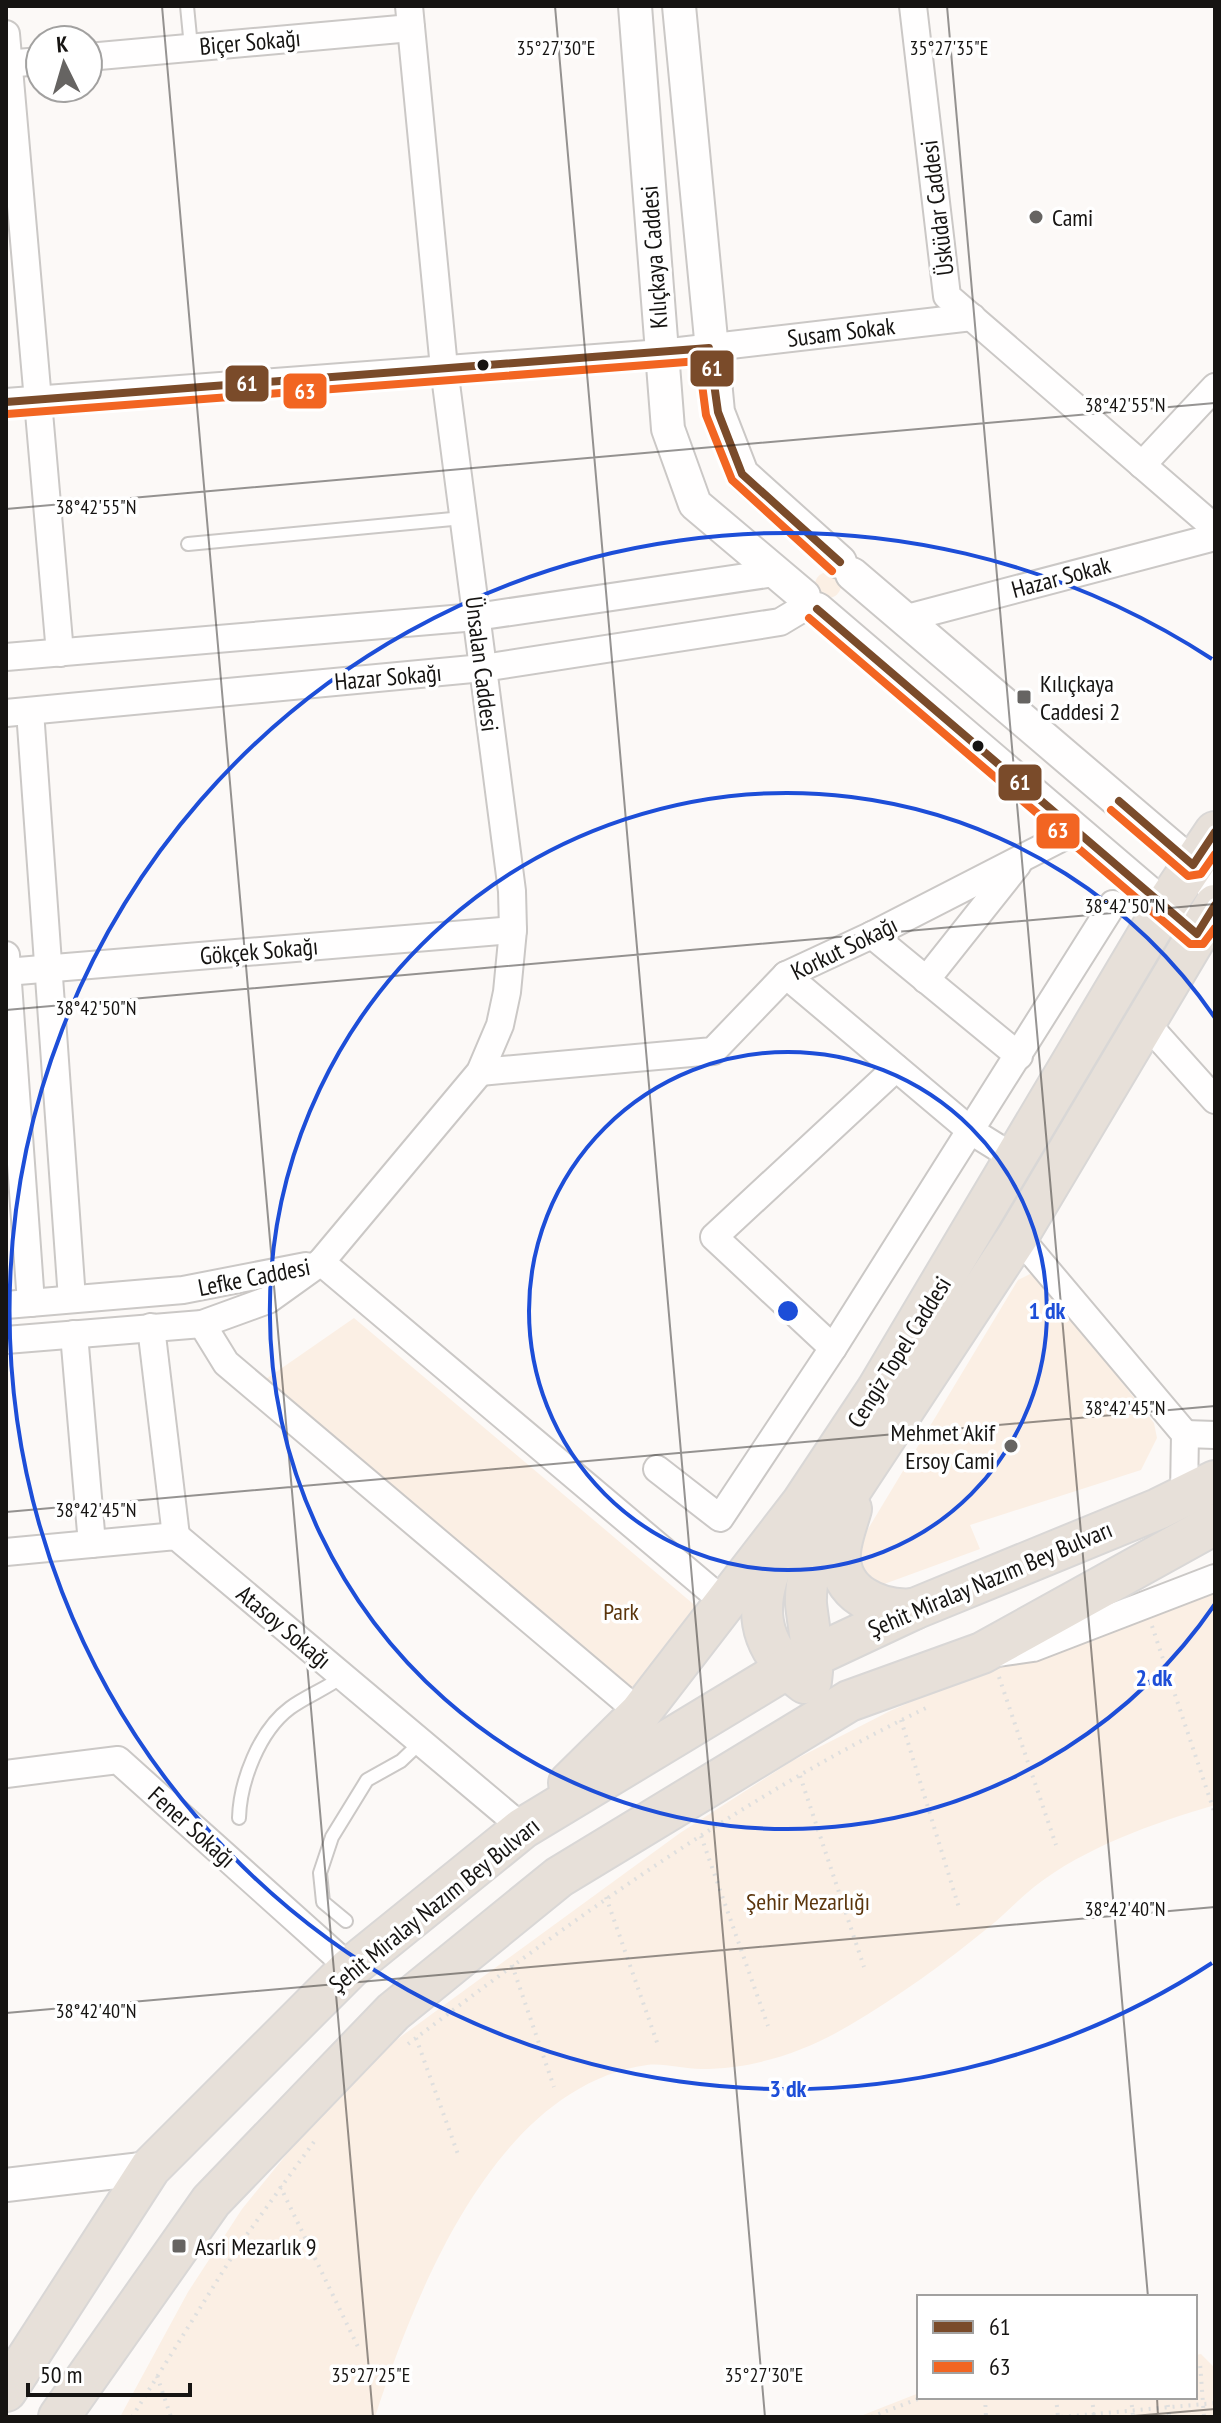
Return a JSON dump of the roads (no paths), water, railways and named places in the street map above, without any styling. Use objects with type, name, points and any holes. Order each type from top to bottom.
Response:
[{"type":"main road","name":"Cengiz Topel Caddesi","points":[[523,1828],[640,1713],[723,1601],[802,1503],[877,1390],[1165,906],[1204,876],[1215,832]]},
{"type":"main road","name":"Cengiz Topel Caddesi","points":[[804,1671],[810,1567],[821,1535],[1018,1236],[1206,920]]},
{"type":"main road","points":[[857,1481],[840,1553],[842,1570],[850,1586],[870,1602],[896,1610],[914,1609]]},
{"type":"main road","name":"Şehit Miralay Nazım Bey Bulvarı","points":[[6,2391],[150,2168],[350,1968],[523,1828],[914,1609],[1158,1509],[1199,1488]]},
{"type":"main road","points":[[802,1503],[767,1573],[761,1605],[765,1638],[804,1671],[849,1701]]},
{"type":"main road","name":"Şehit Miralay Nazım Bey Bulvarı","points":[[59,2417],[211,2201],[393,2012],[559,1877],[849,1701],[995,1669],[1215,1524]]},
{"type":"main road","points":[[795,1733],[804,1671]]},
{"type":"street","name":"Kılıçkaya Caddesi","points":[[635,6],[668,429],[695,504],[1165,906],[1206,920]]},
{"type":"street","name":"Kılıçkaya Caddesi","points":[[679,6],[709,348],[718,412],[742,474],[846,568],[1204,876]]},
{"type":"street","name":"Üsküdar Caddesi","points":[[913,6],[947,296],[1215,528]]},
{"type":"street","name":"Biçer Sokağı","points":[[104,55],[191,47],[410,17]]},
{"type":"street","name":"Ünsalan Caddesi","points":[[321,1262],[480,1072],[502,1014],[513,930],[512,891],[444,368],[410,17]]},
{"type":"street","points":[[6,34],[60,653]]},
{"type":"street","name":"Susam Sokak","points":[[6,402],[662,353],[972,317]]},
{"type":"street","points":[[1142,465],[1215,387]]},
{"type":"street","name":"Hazar Sokak","points":[[907,618],[1215,537]]},
{"type":"street","points":[[810,603],[835,611],[850,600],[855,583],[846,568]]},
{"type":"street","points":[[6,657],[476,617],[774,573]]},
{"type":"street","name":"Hazar Sokağı","points":[[18,712],[483,668],[780,622],[810,603]]},
{"type":"street","points":[[18,712],[49,968],[72,1299]]},
{"type":"street","name":"Korkut Sokağı","points":[[480,1072],[713,1051],[786,975],[872,935],[1075,831]]},
{"type":"street","points":[[926,980],[1024,857]]},
{"type":"street","points":[[657,1469],[720,1518],[833,1348],[1113,904]]},
{"type":"street","name":"Gökçek Sokağı","points":[[6,966],[49,968],[513,930]]},
{"type":"street","points":[[872,935],[1019,1056]]},
{"type":"street","points":[[6,966],[18,1304]]},
{"type":"street","points":[[786,975],[971,1131],[1016,1159]]},
{"type":"street","points":[[1146,1023],[1215,1100]]},
{"type":"street","points":[[833,1348],[714,1237],[896,1068]]},
{"type":"street","points":[[1018,1236],[1185,1434],[1199,1488]]},
{"type":"street","points":[[321,1262],[723,1601]]},
{"type":"street","name":"Lefke Caddesi","points":[[18,1304],[183,1290],[321,1262]]},
{"type":"street","name":"Lefke Caddesi","points":[[6,1340],[202,1324],[268,1300],[321,1262]]},
{"type":"street","points":[[202,1324],[226,1363],[640,1713]]},
{"type":"street","points":[[6,1552],[176,1536],[151,1327]]},
{"type":"street","points":[[74,1334],[92,1544]]},
{"type":"street","points":[[1185,1434],[1215,1435]]},
{"type":"street","name":"Atasoy Sokağı","points":[[176,1536],[523,1828]]},
{"type":"street","points":[[995,1669],[1033,1648],[1215,1578]]},
{"type":"street","name":"Fener Sokağı","points":[[6,1774],[118,1760],[350,1968]]},
{"type":"street","points":[[6,2185],[150,2168]]},
{"type":"lane","points":[[187,6],[191,47]]},
{"type":"lane","points":[[188,544],[463,518]]},
{"type":"lane","points":[[239,1818],[243,1784],[266,1734],[290,1708],[343,1676]]},
{"type":"lane","points":[[346,1921],[323,1902],[320,1873],[324,1854],[367,1780],[405,1758],[421,1742]]},
{"type":"place","name":"Cami","points":[[1036,217]]},
{"type":"place","name":"Kılıçkaya Caddesi 2","points":[[1024,697]]},
{"type":"place","name":"Mehmet Akif Ersoy Cami","points":[[1011,1446]]},
{"type":"place","name":"Asri Mezarlık 9","points":[[179,2246]]},
{"type":"park label","name":"Park","points":[[621,1611]]},
{"type":"park label","name":"Şehir Mezarlığı","points":[[808,1901]]}]
